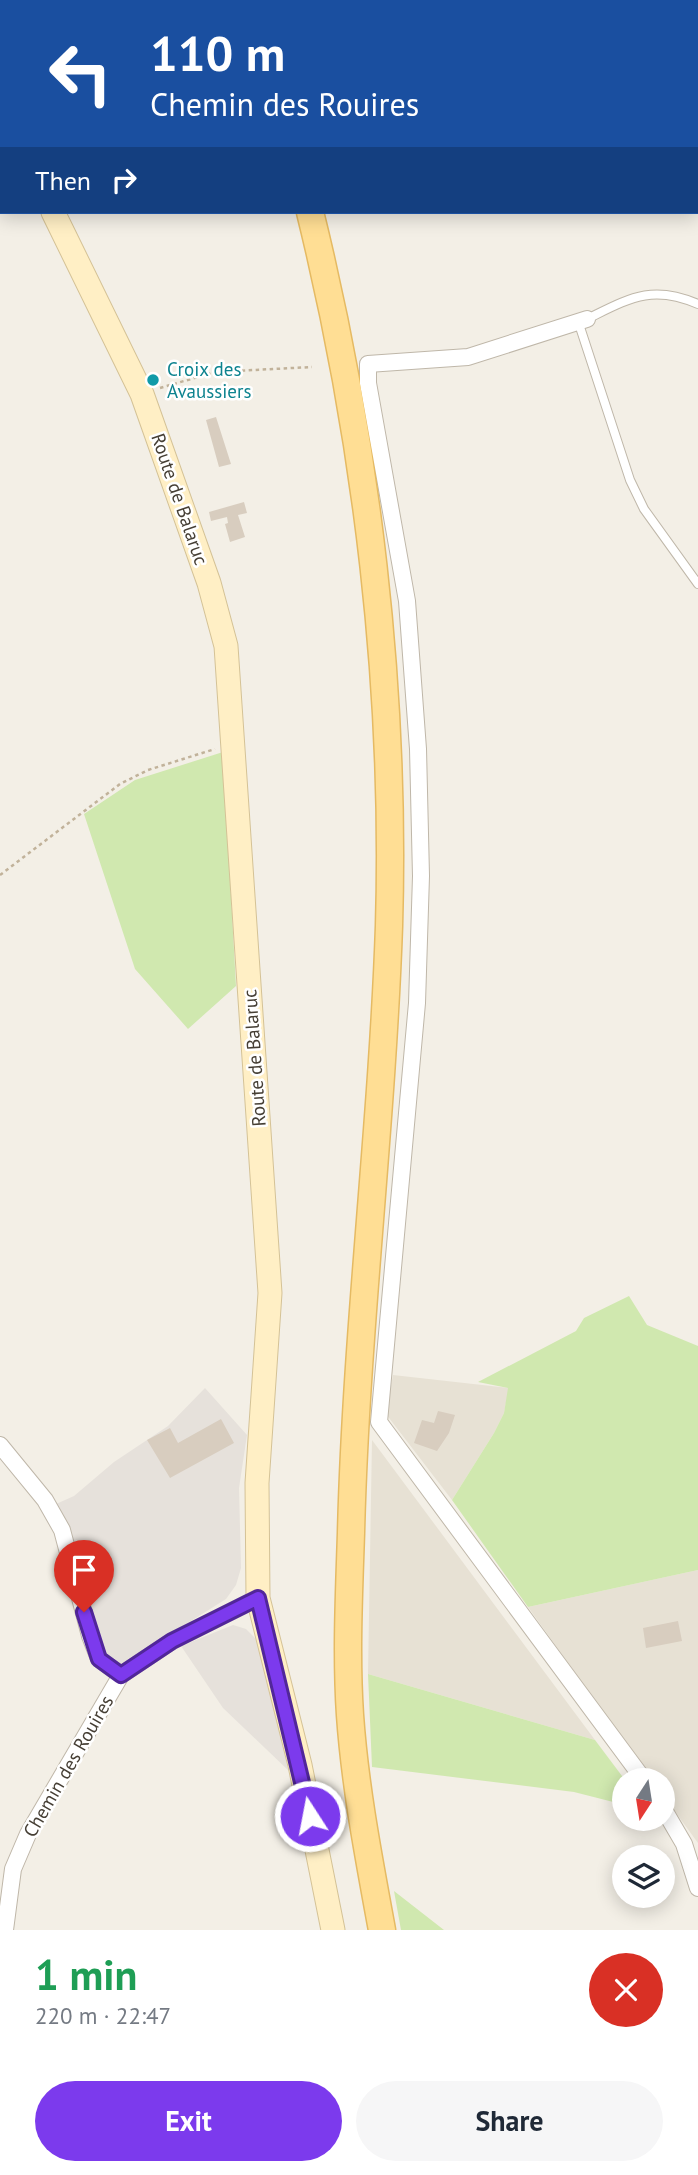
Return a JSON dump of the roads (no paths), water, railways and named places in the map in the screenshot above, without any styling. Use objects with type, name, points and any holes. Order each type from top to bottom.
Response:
[{"type":"main road","points":[[311,214],[326,275],[355,436],[372,562],[385,727],[389,924],[378,1127],[353,1453],[348,1640],[352,1731],[366,1844],[382,1930]]},
{"type":"street","name":"Route de Balaruc","points":[[53,214],[142,394],[172,472],[226,646],[270,1293],[257,1472],[258,1598],[300,1765],[333,1930]]},
{"type":"street","points":[[582,320],[468,357],[368,364],[368,383],[407,601],[418,748],[421,876],[417,1003],[379,1422],[635,1768]]},
{"type":"street","points":[[0,1445],[45,1500],[62,1530],[90,1636],[99,1659],[121,1675]]},
{"type":"street","name":"Chemin des Rouires","points":[[5,1930],[13,1869],[28,1834],[121,1675],[172,1641],[258,1598]]},
{"type":"street","points":[[676,1830],[684,1844],[698,1888]]},
{"type":"lane","points":[[698,304],[676,295],[654,292],[631,298],[582,320],[630,480],[644,509],[698,584]]},
{"type":"place","name":"Croix des Avaussiers","points":[[153,380]]}]
